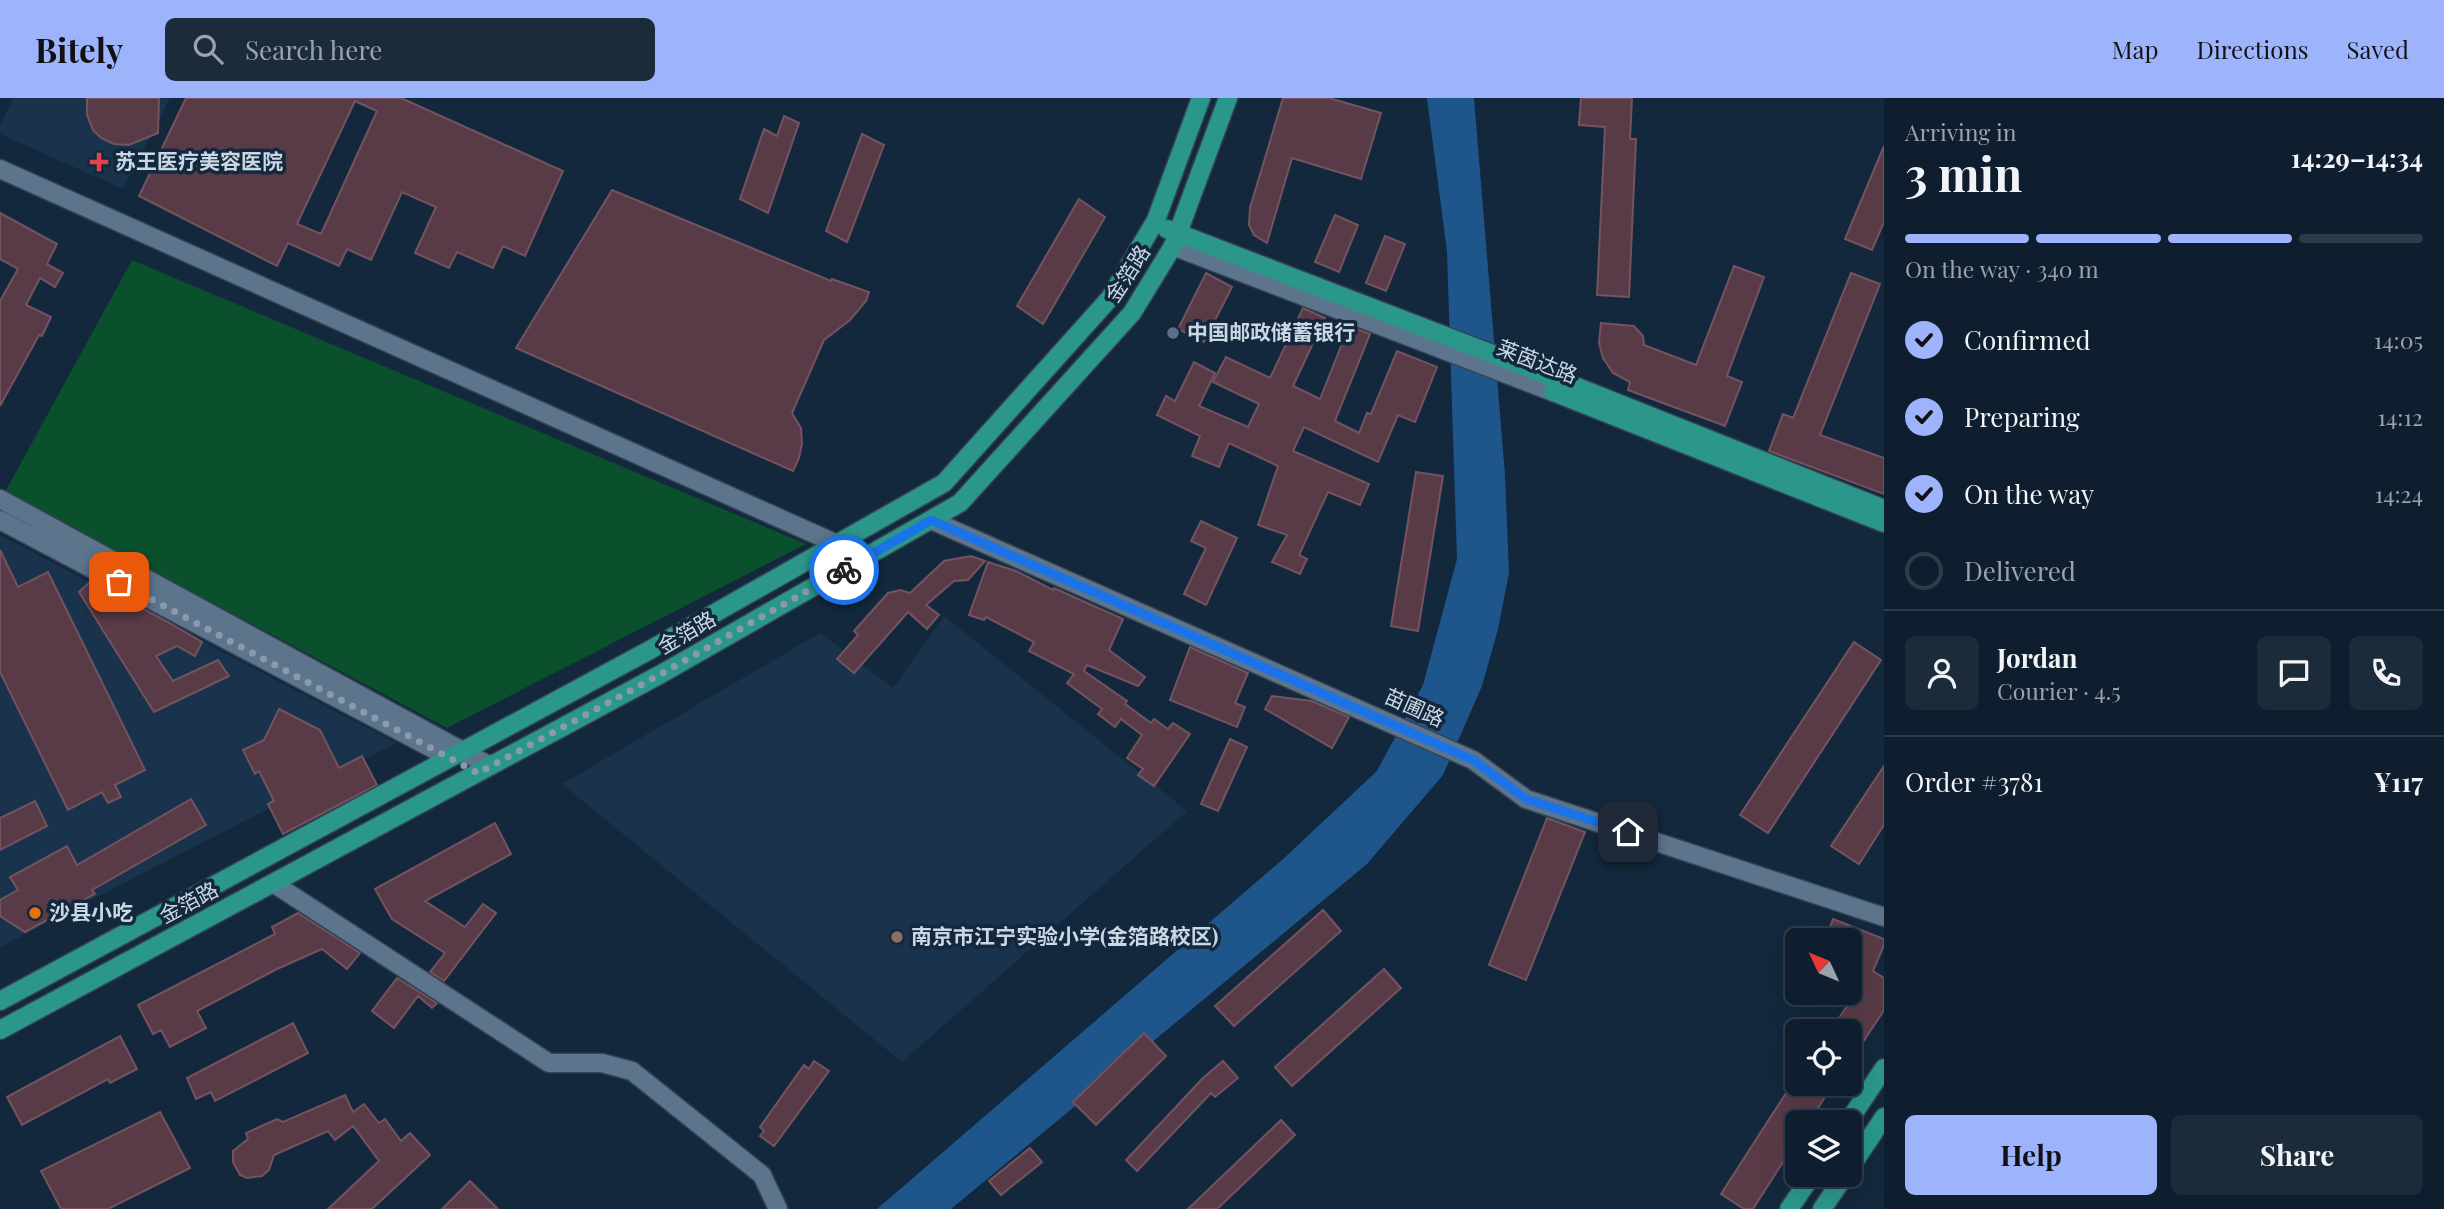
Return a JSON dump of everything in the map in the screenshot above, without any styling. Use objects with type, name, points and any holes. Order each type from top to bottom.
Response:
[{"type":"main road","name":"金箔路","points":[[0,1001],[648,651],[944,483],[1111,298],[1153,225],[1201,98]]},
{"type":"main road","name":"金箔路","points":[[0,1030],[661,674],[960,503],[1132,313],[1175,239],[1228,98]]},
{"type":"main road","points":[[1153,225],[1175,239]]},
{"type":"main road","points":[[1470,354],[1884,509]]},
{"type":"main road","name":"莱茵达路","points":[[1550,384],[1884,523]]},
{"type":"main road","points":[[1856,1110],[1884,1068]]},
{"type":"main road","points":[[1862,1150],[1884,1117]]},
{"type":"main road","points":[[1789,1209],[1804,1187]]},
{"type":"main road","points":[[1822,1209],[1837,1187]]},
{"type":"street","points":[[0,169],[837,544]]},
{"type":"street","name":"莱茵达路","points":[[1175,239],[1470,354]]},
{"type":"street","points":[[0,499],[457,755]]},
{"type":"street","points":[[0,520],[484,769]]},
{"type":"street","name":"苗圃路","points":[[931,520],[1473,760],[1526,799],[1884,917]]},
{"type":"street","points":[[273,883],[549,1063],[602,1063],[632,1071],[762,1175],[778,1209]]},
{"type":"shaded area","name":"苏王医疗美容医院","points":[[13,98],[170,98],[123,189],[0,134],[0,126]]},
{"type":"shaded area","points":[[0,535],[396,743],[0,947]]},
{"type":"shaded area","name":"南京市江宁实验小学(金箔路校区)","points":[[944,616],[1187,811],[902,1062],[562,784],[820,633],[893,688]]},
{"type":"green space","points":[[132,260],[806,544],[447,728],[5,492]]},
{"type":"water","points":[[1427,98],[1474,98],[1505,475],[1509,573],[1498,629],[1482,686],[1443,775],[1367,864],[951,1209],[877,1209],[1282,860],[1377,771],[1423,685],[1457,559],[1447,252]]},
{"type":"building","points":[[87,98],[159,98],[158,133],[129,145],[114,144],[101,138],[93,130],[87,115]]},
{"type":"building","points":[[186,98],[401,98],[563,171],[525,256],[503,246],[493,268],[457,252],[449,268],[415,253],[436,207],[402,192],[371,260],[347,249],[339,266],[288,243],[277,266],[139,196]],"holes":[[[355,101],[377,111],[321,234],[297,224]]]},
{"type":"building","points":[[1283,98],[1329,98],[1381,113],[1361,179],[1292,158],[1267,243],[1254,235],[1249,225],[1250,208]]},
{"type":"building","points":[[1581,98],[1632,98],[1630,139],[1636,139],[1629,297],[1597,295],[1605,127],[1579,125]]},
{"type":"building","points":[[784,116],[799,123],[768,213],[740,199],[764,129],[777,136]]},
{"type":"building","points":[[862,134],[884,145],[847,242],[826,231]]},
{"type":"building","points":[[1884,146],[1884,222],[1872,250],[1845,239]]},
{"type":"building","points":[[612,190],[831,281],[832,279],[869,292],[866,301],[850,320],[824,340],[792,413],[801,428],[802,444],[793,471],[516,348]]},
{"type":"building","points":[[1079,199],[1105,217],[1043,324],[1017,306]]},
{"type":"building","points":[[0,213],[57,244],[47,264],[63,273],[55,287],[40,278],[26,305],[51,317],[0,406],[0,301],[18,269],[0,259]]},
{"type":"building","points":[[1335,215],[1358,225],[1339,272],[1315,262]]},
{"type":"building","points":[[1385,236],[1405,244],[1386,291],[1366,283]]},
{"type":"building","points":[[1734,266],[1764,277],[1727,376],[1742,382],[1725,426],[1628,390],[1630,382],[1613,373],[1603,358],[1599,343],[1601,323],[1634,326],[1643,336],[1644,345],[1696,365]]},
{"type":"building","points":[[1206,273],[1232,287],[1204,342],[1178,329]]},
{"type":"building","points":[[1851,273],[1880,284],[1820,435],[1884,458],[1884,494],[1769,451],[1783,414],[1793,418]]},
{"type":"building","points":[[1303,308],[1325,318],[1293,386],[1320,399],[1349,326],[1370,334],[1335,421],[1359,433],[1367,413],[1371,414],[1397,351],[1437,367],[1415,422],[1398,415],[1378,462],[1304,427],[1293,451],[1369,484],[1360,505],[1328,492],[1299,555],[1307,559],[1300,574],[1272,562],[1287,535],[1258,525],[1278,466],[1229,443],[1219,467],[1192,456],[1200,436],[1157,415],[1166,396],[1175,401],[1194,362],[1215,373],[1199,406],[1248,427],[1259,404],[1213,382],[1226,357],[1270,378]]},
{"type":"building","points":[[1416,472],[1443,476],[1418,631],[1391,626]]},
{"type":"building","points":[[1201,521],[1237,538],[1206,605],[1184,594],[1206,548],[1191,541]]},
{"type":"building","points":[[0,550],[18,587],[48,572],[145,770],[115,785],[121,797],[108,803],[102,792],[68,810],[0,672]]},
{"type":"building","points":[[971,556],[985,561],[968,580],[954,581],[926,605],[939,615],[927,629],[908,612],[854,673],[837,659],[858,635],[854,631],[888,593],[900,590],[910,593],[944,561]]},
{"type":"building","points":[[988,562],[1016,571],[1053,590],[1054,588],[1123,619],[1109,650],[1145,677],[1138,686],[1087,665],[1084,671],[1127,701],[1125,704],[1151,723],[1154,719],[1168,729],[1173,723],[1190,734],[1154,786],[1138,775],[1143,769],[1127,758],[1142,735],[1121,719],[1115,727],[1098,714],[1102,709],[1067,683],[1074,674],[1029,651],[1034,642],[986,617],[984,620],[969,615]]},
{"type":"building","points":[[91,581],[202,642],[195,656],[177,646],[156,656],[173,681],[218,660],[229,676],[154,712],[79,592]]},
{"type":"building","points":[[1854,642],[1881,660],[1768,833],[1740,815]]},
{"type":"building","points":[[1190,647],[1248,673],[1235,703],[1245,707],[1237,727],[1170,700]]},
{"type":"building","points":[[1272,696],[1312,701],[1349,717],[1332,748],[1265,709]]},
{"type":"building","points":[[279,709],[320,730],[339,768],[362,756],[377,785],[283,834],[268,804],[274,801],[259,771],[255,774],[243,750],[264,740]]},
{"type":"building","points":[[1230,739],[1247,747],[1218,811],[1201,804]]},
{"type":"building","points":[[1884,766],[1884,825],[1859,864],[1831,846]]},
{"type":"building","points":[[191,799],[206,825],[92,890],[95,894],[25,932],[0,916],[0,900],[18,890],[10,877],[67,846],[77,865]]},
{"type":"building","points":[[35,801],[47,826],[0,850],[0,818]]},
{"type":"building","points":[[1547,818],[1585,832],[1526,980],[1489,965]]},
{"type":"building","points":[[495,823],[511,854],[425,901],[465,927],[483,904],[496,913],[444,981],[430,972],[445,953],[392,919],[375,889]]},
{"type":"building","points":[[1323,910],[1341,931],[1234,1026],[1215,1006]]},
{"type":"building","points":[[298,913],[360,953],[347,969],[322,949],[197,1011],[206,1028],[170,1047],[161,1030],[153,1034],[138,1005],[275,934],[272,927]]},
{"type":"building","points":[[1833,919],[1856,928],[1830,928]]},
{"type":"building","points":[[1862,930],[1884,939],[1873,971],[1884,978],[1884,1010],[1862,1044],[1862,1019],[1838,1019],[1848,1005],[1862,1005]]},
{"type":"building","points":[[1384,969],[1401,988],[1292,1086],[1275,1067]]},
{"type":"building","points":[[397,978],[437,1003],[432,1008],[418,996],[394,1028],[372,1011]]},
{"type":"building","points":[[293,1023],[308,1053],[215,1101],[211,1092],[196,1099],[187,1078]]},
{"type":"building","points":[[1144,1033],[1166,1056],[1096,1125],[1073,1102]]},
{"type":"building","points":[[120,1036],[137,1069],[110,1083],[108,1079],[22,1125],[7,1097]]},
{"type":"building","points":[[814,1061],[829,1071],[774,1146],[760,1136],[764,1131],[760,1127],[804,1065],[809,1069]]},
{"type":"building","points":[[1223,1061],[1238,1078],[1215,1097],[1211,1093],[1137,1171],[1126,1160],[1203,1078]]},
{"type":"building","points":[[345,1095],[353,1112],[364,1104],[379,1123],[385,1119],[401,1141],[410,1133],[430,1155],[372,1209],[328,1209],[379,1161],[353,1126],[335,1140],[328,1131],[274,1155],[269,1170],[262,1176],[247,1178],[240,1175],[233,1162],[233,1151],[248,1139],[246,1133],[277,1119],[283,1122]]},
{"type":"building","points":[[1785,1095],[1826,1096],[1817,1110],[1785,1110],[1785,1159],[1753,1209],[1744,1209],[1721,1194]]},
{"type":"building","points":[[160,1112],[190,1168],[108,1209],[61,1209],[41,1171]]},
{"type":"building","points":[[1281,1120],[1295,1135],[1217,1209],[1188,1209]]},
{"type":"building","points":[[1030,1148],[1042,1162],[1001,1195],[989,1181]]},
{"type":"building","points":[[470,1181],[498,1209],[442,1209]]},
{"type":"way so far","points":[[119,582],[478,773],[661,674],[844,570]]},
{"type":"place","name":"苏王医疗美容医院","points":[[99,162]]},
{"type":"place","name":"中国邮政储蓄银行","points":[[1173,333]]},
{"type":"place","name":"沙县小吃","points":[[35,913]]},
{"type":"place","name":"南京市江宁实验小学(金箔路校区)","points":[[897,937]]},
{"type":"route","points":[[844,570],[931,520],[1473,760],[1526,799],[1628,832]]}]
